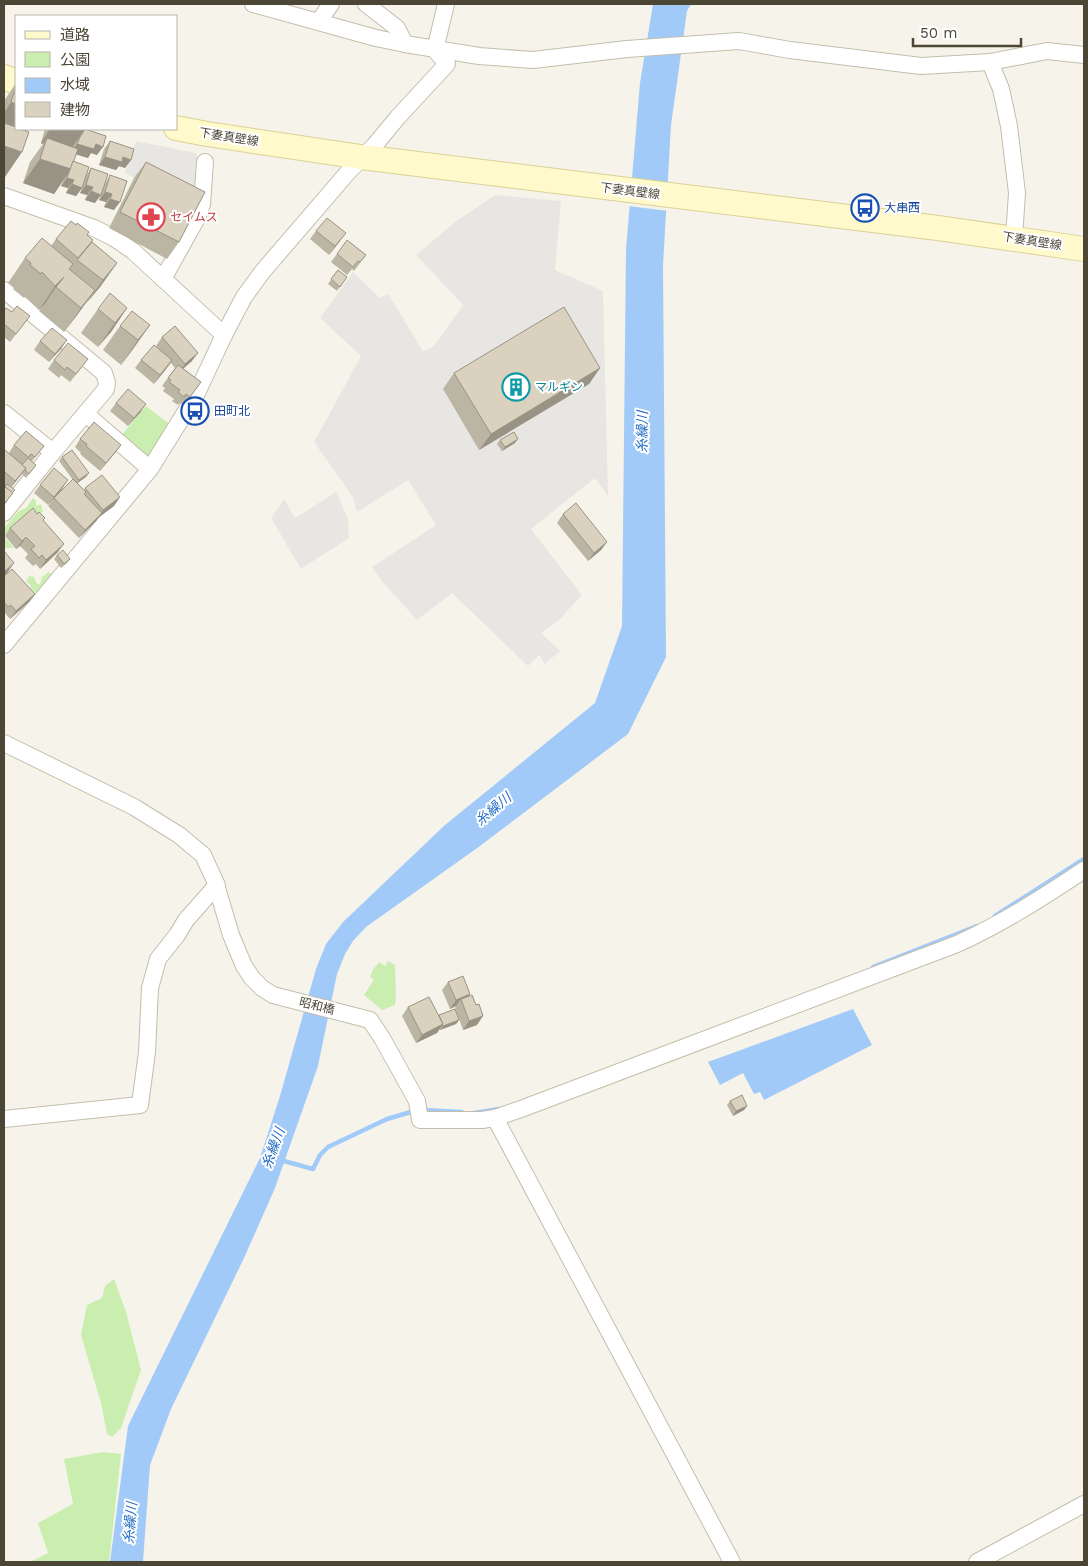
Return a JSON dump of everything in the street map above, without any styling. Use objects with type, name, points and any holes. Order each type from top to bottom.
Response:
[{"type":"main road","name":"下妻真壁線","points":[[178,128],[361,157],[1014,238],[1084,249]]},
{"type":"street","points":[[253,4],[376,38],[405,44],[479,56],[533,60],[627,49],[739,41],[790,50],[921,66],[990,62],[1047,51],[1084,55]]},
{"type":"street","points":[[319,21],[331,4]]},
{"type":"street","points":[[366,4],[397,28],[405,44]]},
{"type":"street","points":[[435,50],[446,4]]},
{"type":"street","points":[[4,644],[150,469],[196,396],[244,297],[263,271],[361,157],[374,146],[447,64],[435,50]]},
{"type":"street","points":[[990,62],[1001,89],[1009,126],[1017,193],[1014,238]]},
{"type":"street","points":[[163,279],[197,218],[202,204],[205,162]]},
{"type":"street","points":[[4,196],[94,228],[114,238],[133,251],[224,335]]},
{"type":"street","points":[[4,290],[104,373],[108,383],[106,390],[53,452],[4,514]]},
{"type":"street","points":[[4,413],[53,452]]},
{"type":"street","points":[[86,414],[150,469]]},
{"type":"street","name":"昭和橋","points":[[4,743],[134,807],[179,835],[203,855],[217,885],[225,918],[244,966],[252,978],[273,995],[370,1020],[382,1038],[418,1109],[420,1120],[482,1120],[495,1118]]},
{"type":"street","points":[[732,1562],[495,1118],[957,944],[1024,910],[1084,870]]},
{"type":"street","points":[[4,1119],[140,1105],[147,1052],[150,988],[158,959],[186,920],[217,885]]},
{"type":"street","points":[[977,1562],[1084,1504]]},
{"type":"green space","points":[[146,406],[172,426],[152,454],[142,456],[120,437]]},
{"type":"green space","points":[[33,498],[36,501],[36,506],[41,504],[43,512],[8,532],[4,537],[4,528],[19,511],[26,508]]},
{"type":"green space","points":[[4,537],[14,548],[4,548]]},
{"type":"green space","points":[[49,572],[54,576],[39,593],[35,592],[30,584],[26,582],[29,576],[34,577],[37,584],[40,584],[42,577]]},
{"type":"green space","points":[[388,961],[395,965],[395,1005],[382,1010],[364,995],[374,980],[370,977],[372,971],[379,962],[385,966]]},
{"type":"green space","points":[[114,1279],[126,1312],[141,1370],[121,1428],[112,1437],[107,1434],[101,1403],[81,1335],[87,1305],[102,1298],[105,1286]]},
{"type":"green space","points":[[103,1452],[121,1454],[109,1562],[30,1562],[48,1553],[38,1523],[73,1504],[64,1459]]},
{"type":"shaded area","points":[[136,141],[196,153],[200,163],[193,209],[125,173]]},
{"type":"shaded area","points":[[495,195],[561,201],[555,270],[603,291],[608,496],[595,478],[531,529],[582,595],[559,620],[541,633],[560,651],[545,664],[539,655],[528,666],[452,593],[417,620],[381,580],[372,567],[436,525],[408,480],[357,512],[353,497],[314,442],[361,356],[320,318],[353,272],[380,298],[388,294],[423,351],[433,347],[463,305],[416,255],[455,222]],"holes":[[[589,384],[479,450],[443,389]]]},
{"type":"shaded area","points":[[336,492],[348,518],[349,538],[301,569],[271,518],[284,499],[295,518]]},
{"type":"water","name":"糸繰川","points":[[653,4],[691,4],[687,11],[671,125],[663,266],[666,657],[628,734],[480,846],[366,927],[353,941],[345,954],[337,974],[318,1066],[275,1188],[244,1258],[171,1409],[150,1465],[143,1562],[110,1562],[128,1426],[260,1158],[280,1096],[316,969],[326,944],[343,922],[445,825],[595,703],[622,626],[626,249],[640,83]]},
{"type":"water","points":[[853,1009],[872,1045],[764,1100],[760,1092],[754,1094],[743,1073],[720,1085],[708,1062]]},
{"type":"pier","points":[[630,179],[670,184],[669,211],[628,206]]},
{"type":"building","points":[[15,90],[15,104],[11,102]]},
{"type":"building","points":[[4,123],[15,127],[15,130],[29,132],[22,152],[4,146]]},
{"type":"building","points":[[84,130],[106,136],[103,147],[96,144],[94,149],[77,144]]},
{"type":"building","points":[[47,138],[78,149],[71,169],[40,159]]},
{"type":"building","points":[[110,141],[134,149],[131,160],[123,157],[122,162],[105,157]]},
{"type":"building","points":[[73,161],[89,167],[82,188],[72,184],[74,180],[67,178]]},
{"type":"building","points":[[146,162],[205,192],[179,242],[120,212]]},
{"type":"building","points":[[91,168],[108,174],[101,195],[91,191],[93,187],[86,185]]},
{"type":"building","points":[[110,175],[127,181],[120,202],[110,199],[112,194],[105,192]]},
{"type":"building","points":[[327,218],[346,233],[335,246],[316,231]]},
{"type":"building","points":[[71,221],[89,232],[87,235],[93,240],[78,258],[56,239]]},
{"type":"building","points":[[42,238],[73,264],[69,269],[95,290],[81,308],[56,287],[64,277],[55,286],[42,272],[41,274],[30,265],[31,263],[25,258]]},
{"type":"building","points":[[347,240],[366,255],[353,267],[337,254]]},
{"type":"building","points":[[92,242],[117,263],[103,280],[77,260]]},
{"type":"building","points":[[338,270],[347,277],[340,287],[331,279]]},
{"type":"building","points":[[110,293],[127,308],[115,323],[98,309]]},
{"type":"building","points":[[17,306],[30,316],[16,334],[4,324],[4,311],[6,308],[12,312]]},
{"type":"building","name":"マルギン","points":[[564,307],[600,368],[491,434],[454,373]]},
{"type":"building","points":[[132,311],[150,325],[138,340],[120,326]]},
{"type":"building","points":[[175,326],[198,353],[185,364],[162,337]]},
{"type":"building","points":[[52,328],[67,340],[55,354],[40,341]]},
{"type":"building","points":[[68,343],[88,359],[76,374],[67,367],[65,370],[54,360]]},
{"type":"building","points":[[154,345],[172,360],[160,375],[141,360]]},
{"type":"building","points":[[178,365],[201,382],[190,397],[186,394],[184,397],[178,392],[180,390],[169,382],[171,380],[168,378]]},
{"type":"building","points":[[128,389],[146,404],[134,418],[116,403]]},
{"type":"building","points":[[94,422],[121,445],[106,463],[80,439]]},
{"type":"building","points":[[26,431],[44,446],[35,457],[31,454],[28,457],[14,445]]},
{"type":"building","points":[[514,432],[518,439],[505,447],[500,440]]},
{"type":"building","points":[[5,450],[26,468],[15,481],[4,471]]},
{"type":"building","points":[[72,450],[89,473],[79,480],[62,457]]},
{"type":"building","points":[[28,458],[36,465],[29,474],[22,465]]},
{"type":"building","points":[[54,468],[68,480],[54,497],[40,485]]},
{"type":"building","points":[[102,475],[120,497],[103,510],[85,488]]},
{"type":"building","points":[[73,479],[102,513],[85,530],[54,498]]},
{"type":"building","points":[[7,484],[15,490],[12,493],[5,487]]},
{"type":"building","points":[[4,486],[13,493],[4,504]]},
{"type":"building","points":[[576,503],[607,542],[594,553],[563,514]]},
{"type":"building","points":[[33,508],[37,514],[39,512],[45,518],[43,520],[64,544],[46,560],[42,555],[39,558],[31,549],[35,546],[26,537],[22,541],[10,528]]},
{"type":"building","points":[[63,550],[70,559],[64,564],[57,555]]},
{"type":"building","points":[[4,551],[14,563],[4,572]]},
{"type":"building","points":[[12,569],[35,594],[16,611],[11,605],[8,607],[4,602],[4,576]]},
{"type":"building","points":[[463,976],[470,994],[456,1000],[448,982]]},
{"type":"building","points":[[472,995],[476,1005],[479,1004],[483,1016],[469,1021],[461,999]]},
{"type":"building","points":[[429,997],[443,1024],[422,1035],[408,1007]]},
{"type":"building","points":[[455,1009],[459,1020],[443,1026],[439,1015]]},
{"type":"building","points":[[742,1095],[747,1106],[736,1111],[730,1101]]},
{"type":"waterway","points":[[995,916],[1084,859]]},
{"type":"waterway","points":[[873,967],[977,926]]},
{"type":"waterway","points":[[474,1113],[499,1109]]},
{"type":"waterway","points":[[422,1110],[462,1112]]},
{"type":"waterway","name":"糸繰川","points":[[280,1160],[313,1169],[320,1155],[328,1147],[387,1119],[414,1111]]},
{"type":"place","name":"大串西","points":[[865,208]]},
{"type":"place","name":"セイムス","points":[[151,217]]},
{"type":"place","name":"マルギン","points":[[516,387]]},
{"type":"place","name":"田町北","points":[[195,411]]}]
